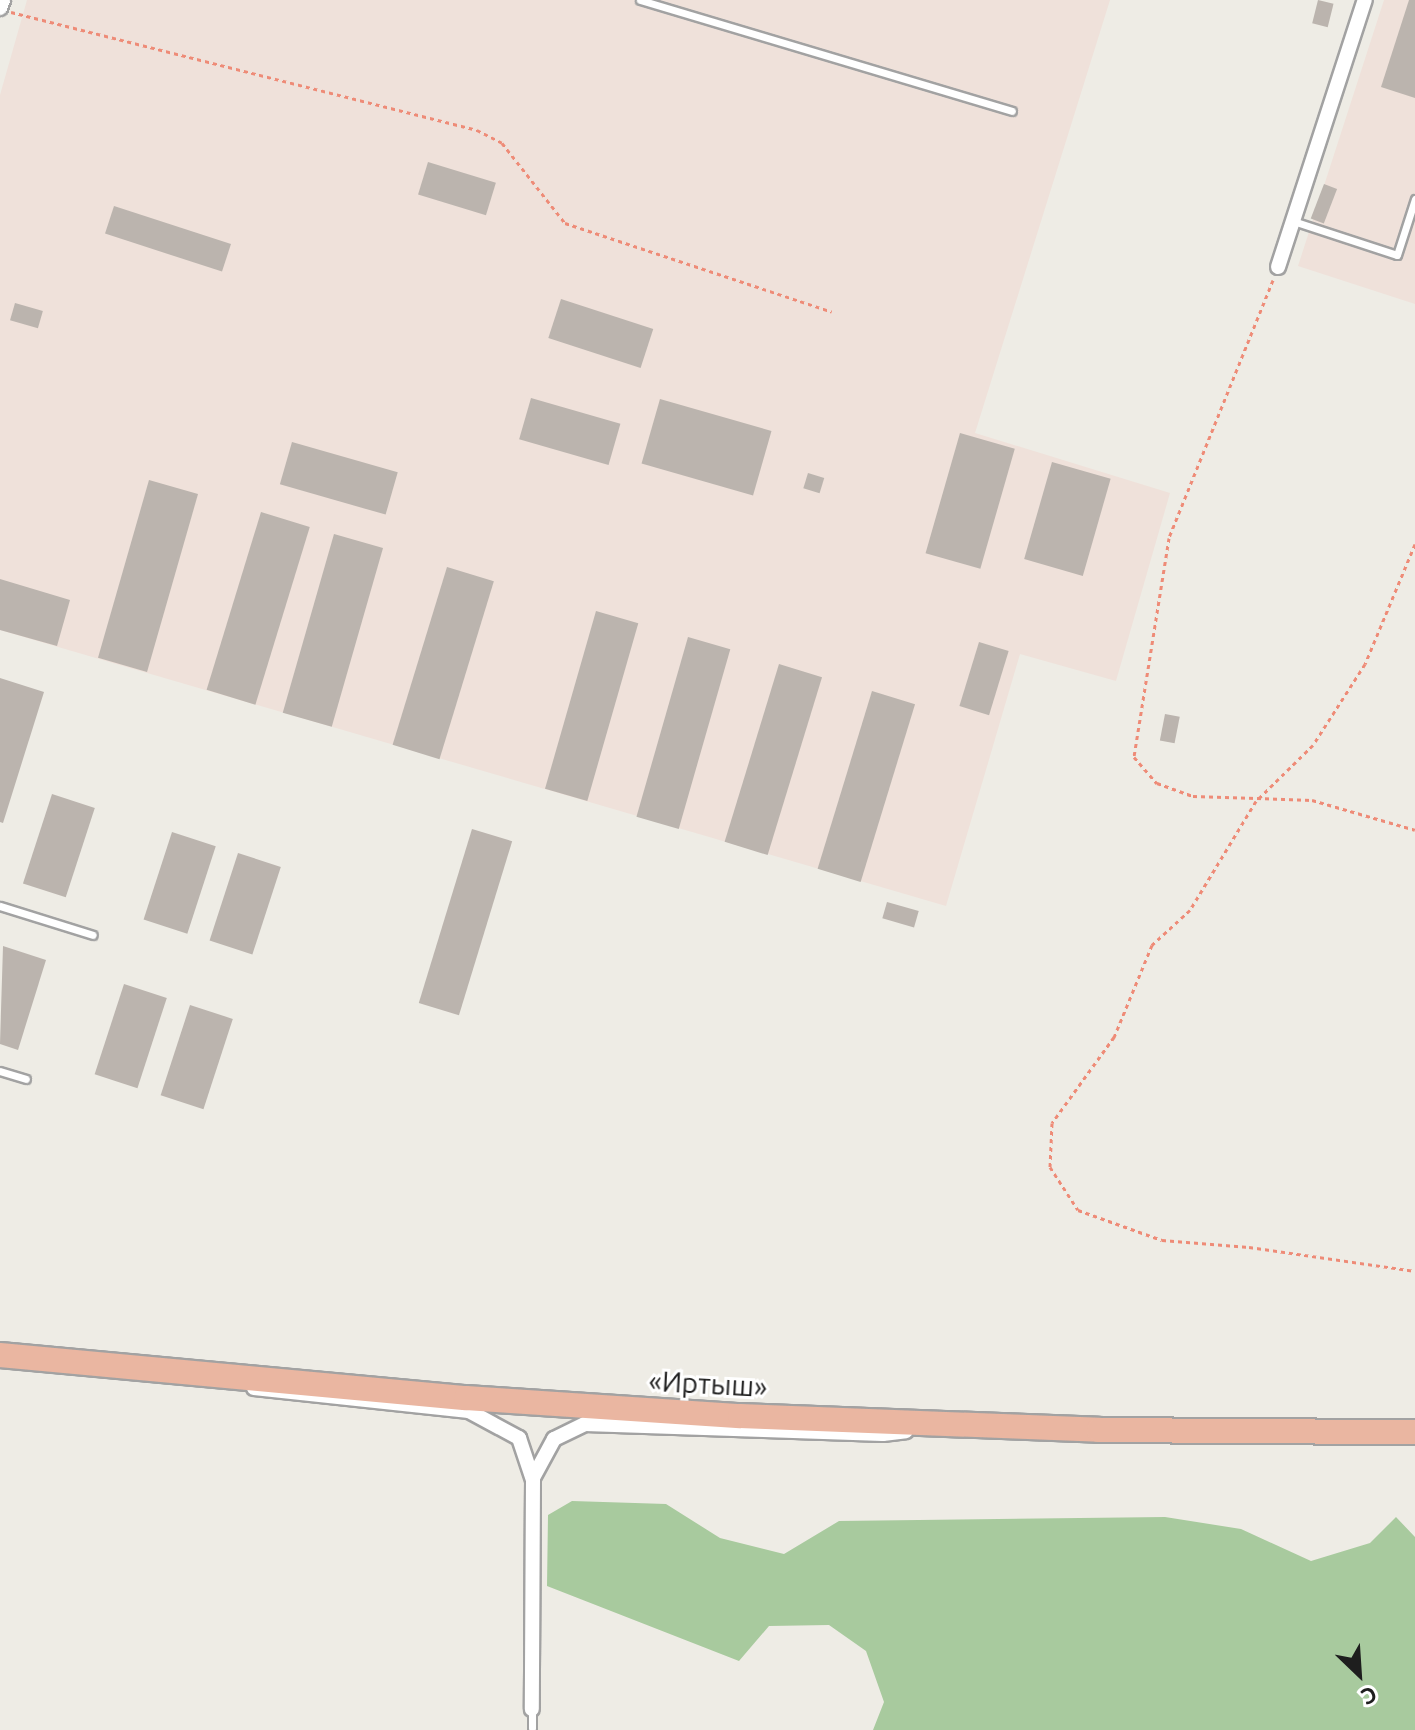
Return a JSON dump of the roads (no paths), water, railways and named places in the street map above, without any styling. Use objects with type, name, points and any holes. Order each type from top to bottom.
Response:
[{"type":"highway","name":"«Иртыш»","points":[[0,1355],[605,1408],[945,1424],[1415,1432]]},
{"type":"street","points":[[0,8],[3,0]]},
{"type":"street","points":[[1278,267],[1365,0]]},
{"type":"street","points":[[202,1374],[275,1393],[469,1411],[519,1438],[533,1480],[532,1709]]},
{"type":"street","points":[[533,1480],[554,1439],[585,1424],[883,1434],[945,1424]]},
{"type":"lane","points":[[640,0],[1012,111]]},
{"type":"lane","points":[[1293,221],[1397,255],[1415,199]]},
{"type":"lane","points":[[1405,229],[1415,232]]},
{"type":"lane","points":[[0,906],[93,935]]},
{"type":"lane","points":[[0,1071],[26,1079]]},
{"type":"lane","points":[[532,1709],[532,1728]]}]
